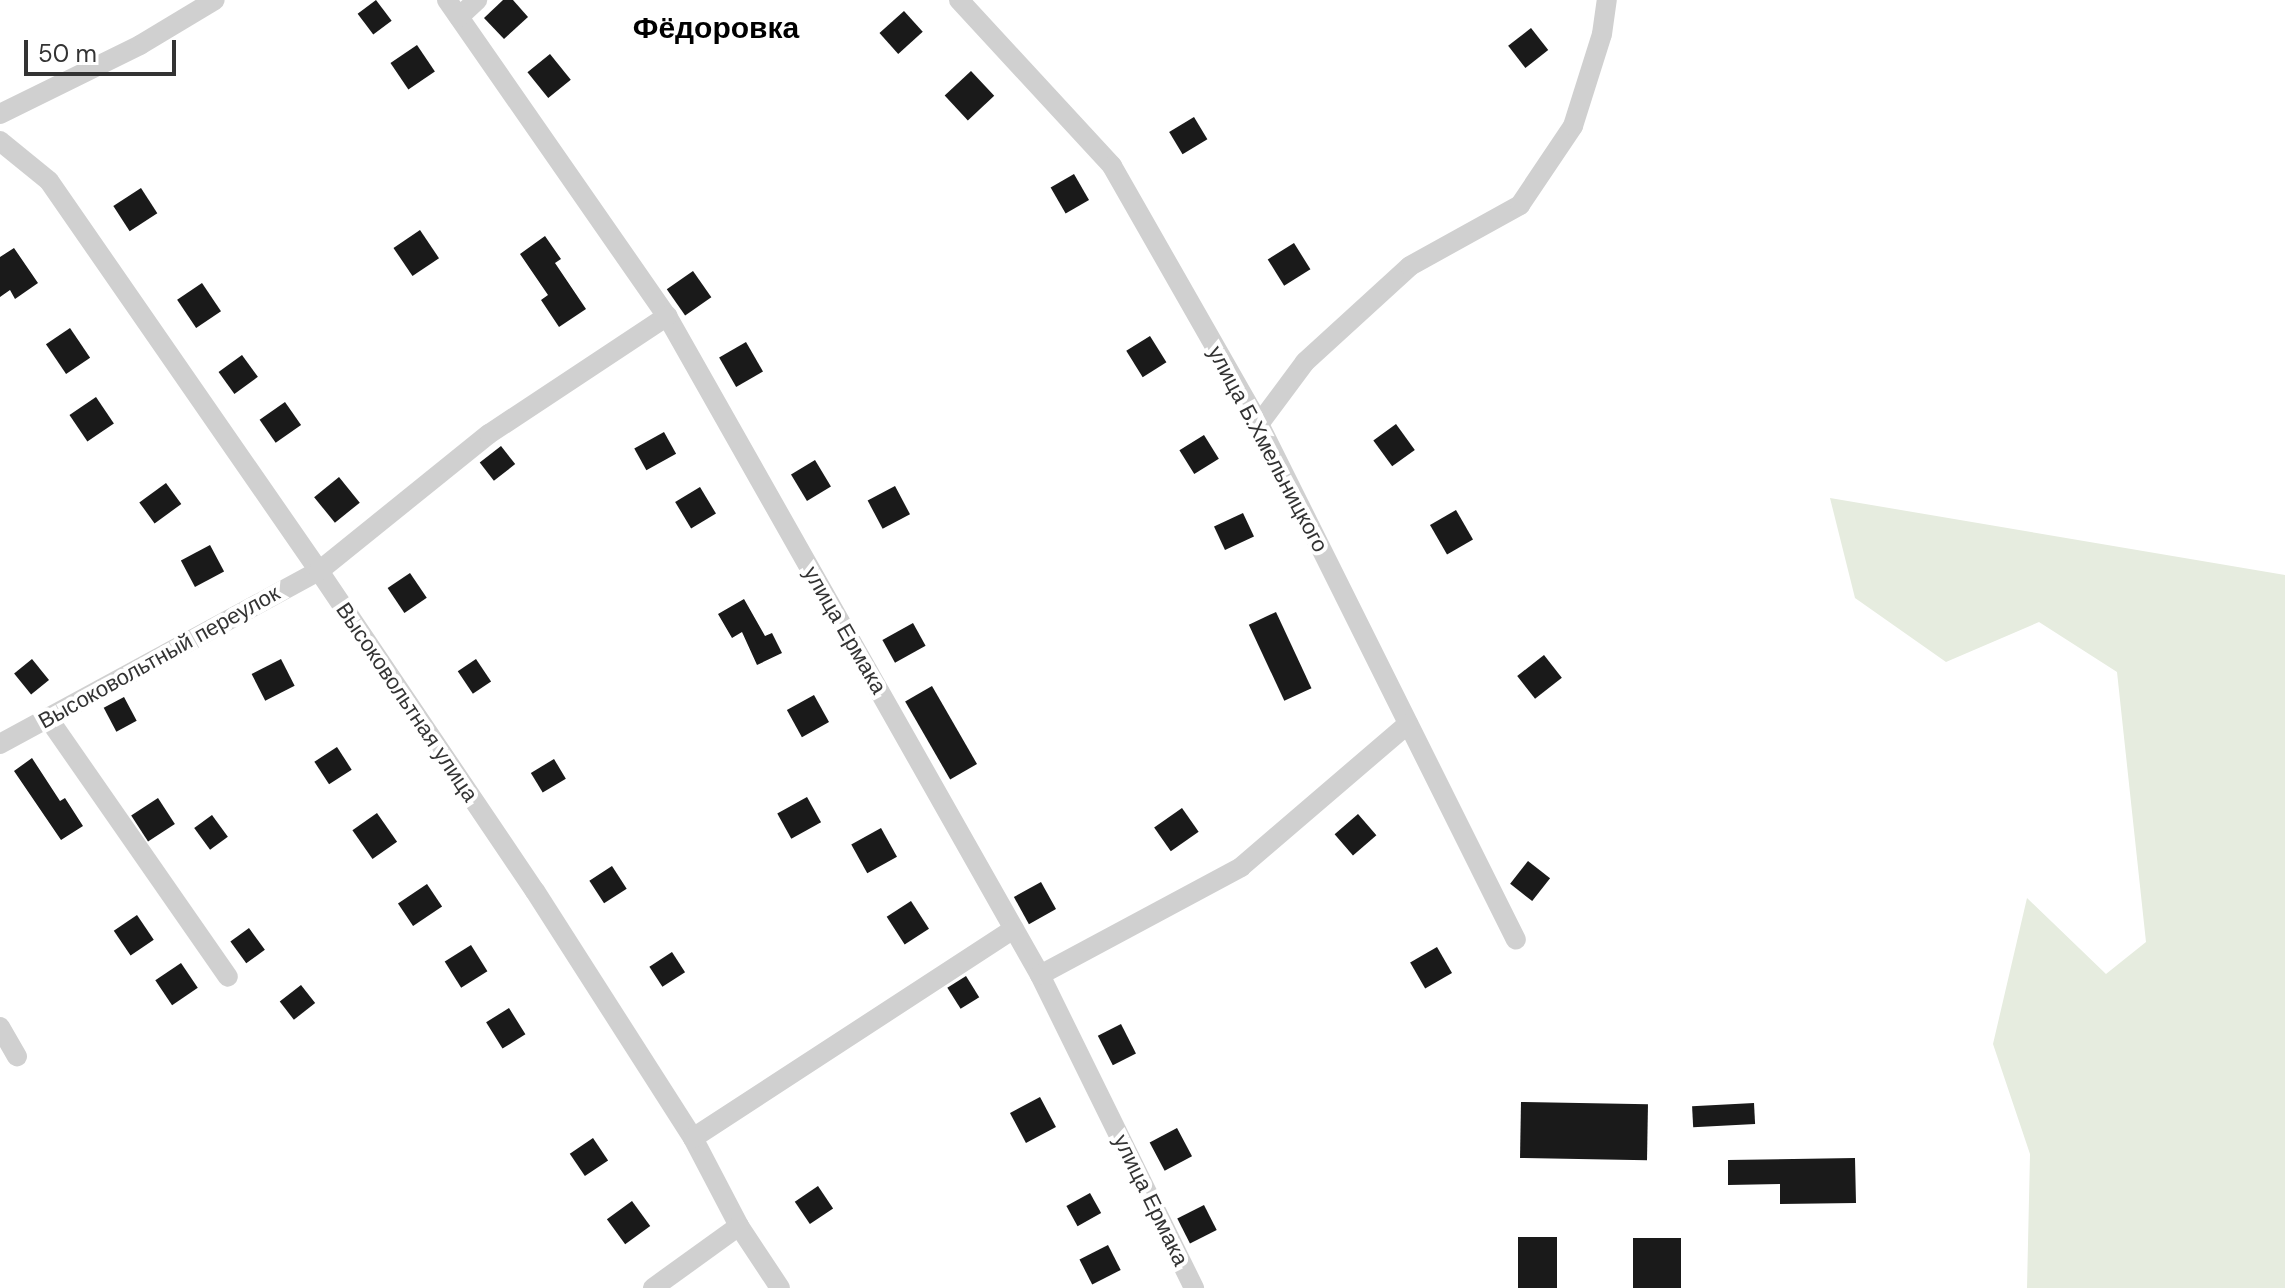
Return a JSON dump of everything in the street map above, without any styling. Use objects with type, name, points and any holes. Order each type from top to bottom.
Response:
[{"type":"street","points":[[0,114],[140,45],[215,0]]},
{"type":"street","points":[[453,8],[477,0]]},
{"type":"street","name":"улица Б.Хмельницкого","points":[[959,0],[1112,166],[1259,424],[1516,940]]},
{"type":"street","points":[[1259,424],[1305,362],[1410,266],[1520,205],[1573,126],[1602,34],[1607,0]]},
{"type":"street","name":"улица Ермака","points":[[453,8],[667,316],[1040,975],[1194,1288]]},
{"type":"street","name":"Высоковольтная улица","points":[[0,141],[49,181],[319,571],[535,891],[693,1138],[739,1226],[780,1288]]},
{"type":"street","name":"Высоковольтный переулок","points":[[0,744],[319,571],[489,434],[667,316]]},
{"type":"street","points":[[48,718],[228,977]]},
{"type":"street","points":[[1040,975],[1241,867],[1408,724]]},
{"type":"street","points":[[693,1138],[1014,929]]},
{"type":"street","points":[[0,1027],[17,1056]]},
{"type":"street","points":[[653,1288],[739,1226]]},
{"type":"shaded area","points":[[1830,498],[2285,575],[2285,1288],[2027,1288],[2030,1154],[1993,1044],[2027,898],[2106,974],[2146,942],[2117,672],[2039,622],[1946,662],[1855,598]]},
{"type":"building","points":[[376,0],[392,21],[373,35],[358,14]]},
{"type":"building","points":[[503,0],[513,0],[528,17],[504,39],[484,18]]},
{"type":"building","points":[[904,11],[923,32],[898,54],[879,33]]},
{"type":"building","points":[[1531,28],[1548,50],[1525,68],[1508,46]]},
{"type":"building","points":[[417,45],[435,72],[408,89],[390,63]]},
{"type":"building","points":[[550,54],[571,80],[548,98],[527,72]]},
{"type":"building","points":[[971,71],[994,96],[968,120],[945,96]]},
{"type":"building","points":[[1194,117],[1207,139],[1183,154],[1169,132]]},
{"type":"building","points":[[1074,174],[1089,200],[1066,213],[1051,188]]},
{"type":"building","points":[[141,188],[157,213],[130,231],[113,206]]},
{"type":"building","points":[[420,230],[439,258],[412,276],[393,248]]},
{"type":"building","points":[[545,236],[561,259],[555,263],[586,309],[559,327],[541,300],[548,295],[520,254]]},
{"type":"building","points":[[1294,243],[1310,269],[1284,286],[1268,259]]},
{"type":"building","points":[[14,248],[38,283],[15,299],[10,290],[0,297],[0,257]]},
{"type":"building","points":[[693,271],[711,297],[685,316],[667,289]]},
{"type":"building","points":[[202,283],[221,311],[196,328],[177,300]]},
{"type":"building","points":[[70,328],[90,358],[66,374],[46,344]]},
{"type":"building","points":[[1150,336],[1166,362],[1143,377],[1126,351]]},
{"type":"building","points":[[746,342],[763,371],[736,387],[719,358]]},
{"type":"building","points":[[242,355],[258,377],[234,394],[219,372]]},
{"type":"building","points":[[96,397],[114,424],[87,441],[69,415]]},
{"type":"building","points":[[285,402],[301,425],[276,443],[260,420]]},
{"type":"building","points":[[1396,424],[1415,450],[1392,466],[1373,440]]},
{"type":"building","points":[[664,432],[676,454],[646,470],[634,448]]},
{"type":"building","points":[[1204,435],[1219,459],[1194,474],[1179,450]]},
{"type":"building","points":[[501,446],[515,464],[494,481],[480,463]]},
{"type":"building","points":[[815,460],[831,487],[807,501],[791,474]]},
{"type":"building","points":[[339,477],[360,503],[335,523],[314,497]]},
{"type":"building","points":[[166,483],[181,504],[155,523],[139,502]]},
{"type":"building","points":[[895,486],[910,514],[883,529],[868,501]]},
{"type":"building","points":[[700,487],[716,514],[691,529],[675,502]]},
{"type":"building","points":[[1456,510],[1473,539],[1447,554],[1430,525]]},
{"type":"building","points":[[1243,513],[1254,537],[1225,550],[1214,527]]},
{"type":"building","points":[[210,545],[224,571],[195,587],[181,560]]},
{"type":"building","points":[[410,573],[427,598],[404,613],[388,588]]},
{"type":"building","points":[[744,599],[765,636],[772,633],[782,653],[757,665],[742,632],[732,638],[718,614]]},
{"type":"building","points":[[1276,612],[1311,688],[1284,701],[1249,625]]},
{"type":"building","points":[[913,623],[926,646],[895,663],[882,640]]},
{"type":"building","points":[[1544,655],[1562,678],[1535,699],[1517,676]]},
{"type":"building","points":[[32,659],[49,680],[31,694],[14,673]]},
{"type":"building","points":[[281,659],[295,686],[265,701],[252,674]]},
{"type":"building","points":[[476,659],[491,681],[473,694],[458,671]]},
{"type":"building","points":[[932,686],[977,764],[950,779],[905,702]]},
{"type":"building","points":[[814,695],[829,722],[802,737],[787,710]]},
{"type":"building","points":[[124,697],[137,721],[116,732],[104,708]]},
{"type":"building","points":[[337,747],[352,770],[329,784],[314,762]]},
{"type":"building","points":[[32,758],[60,801],[65,798],[83,826],[61,840],[14,771]]},
{"type":"building","points":[[554,759],[566,779],[543,793],[531,773]]},
{"type":"building","points":[[807,797],[821,822],[791,839],[777,813]]},
{"type":"building","points":[[158,798],[175,824],[148,841],[131,815]]},
{"type":"building","points":[[1182,808],[1199,832],[1171,851],[1154,828]]},
{"type":"building","points":[[377,813],[397,842],[373,859],[352,830]]},
{"type":"building","points":[[1358,814],[1376,835],[1353,855],[1335,834]]},
{"type":"building","points":[[212,815],[228,837],[210,850],[194,828]]},
{"type":"building","points":[[881,828],[897,857],[867,873],[851,844]]},
{"type":"building","points":[[1528,861],[1550,878],[1532,901],[1510,884]]},
{"type":"building","points":[[612,866],[627,889],[604,903],[589,881]]},
{"type":"building","points":[[1041,882],[1056,909],[1029,924],[1014,897]]},
{"type":"building","points":[[427,884],[442,906],[413,926],[398,904]]},
{"type":"building","points":[[911,901],[929,929],[905,944],[887,917]]},
{"type":"building","points":[[137,915],[154,940],[131,956],[114,931]]},
{"type":"building","points":[[249,928],[265,950],[246,963],[230,942]]},
{"type":"building","points":[[471,945],[487,971],[461,988],[445,961]]},
{"type":"building","points":[[1437,947],[1452,973],[1425,988],[1410,963]]},
{"type":"building","points":[[672,952],[685,972],[662,987],[649,967]]},
{"type":"building","points":[[181,963],[198,988],[172,1005],[155,980]]},
{"type":"building","points":[[966,976],[979,997],[961,1009],[947,988]]},
{"type":"building","points":[[301,985],[315,1003],[294,1020],[280,1002]]},
{"type":"building","points":[[509,1008],[525,1034],[503,1049],[486,1022]]},
{"type":"building","points":[[1121,1024],[1136,1053],[1113,1065],[1098,1036]]},
{"type":"building","points":[[1040,1097],[1056,1127],[1026,1143],[1010,1113]]},
{"type":"building","points":[[1521,1102],[1648,1104],[1647,1160],[1520,1158]]},
{"type":"building","points":[[1754,1103],[1755,1124],[1693,1127],[1692,1106]]},
{"type":"building","points":[[1177,1128],[1192,1156],[1165,1171],[1150,1143]]},
{"type":"building","points":[[593,1138],[608,1160],[585,1176],[570,1154]]},
{"type":"building","points":[[1855,1158],[1856,1203],[1780,1204],[1780,1184],[1728,1185],[1728,1160]]},
{"type":"building","points":[[818,1186],[833,1208],[810,1224],[795,1202]]},
{"type":"building","points":[[1090,1193],[1101,1213],[1078,1226],[1066,1206]]},
{"type":"building","points":[[632,1201],[650,1226],[625,1244],[607,1219]]},
{"type":"building","points":[[1204,1205],[1217,1230],[1190,1244],[1177,1219]]},
{"type":"building","points":[[1518,1237],[1557,1237],[1557,1288],[1518,1288]]},
{"type":"building","points":[[1633,1238],[1681,1238],[1681,1288],[1633,1288]]},
{"type":"building","points":[[1108,1245],[1121,1270],[1092,1284],[1079,1260]]},
{"type":"district","name":"Фёдоровка","points":[[716,28]]}]
